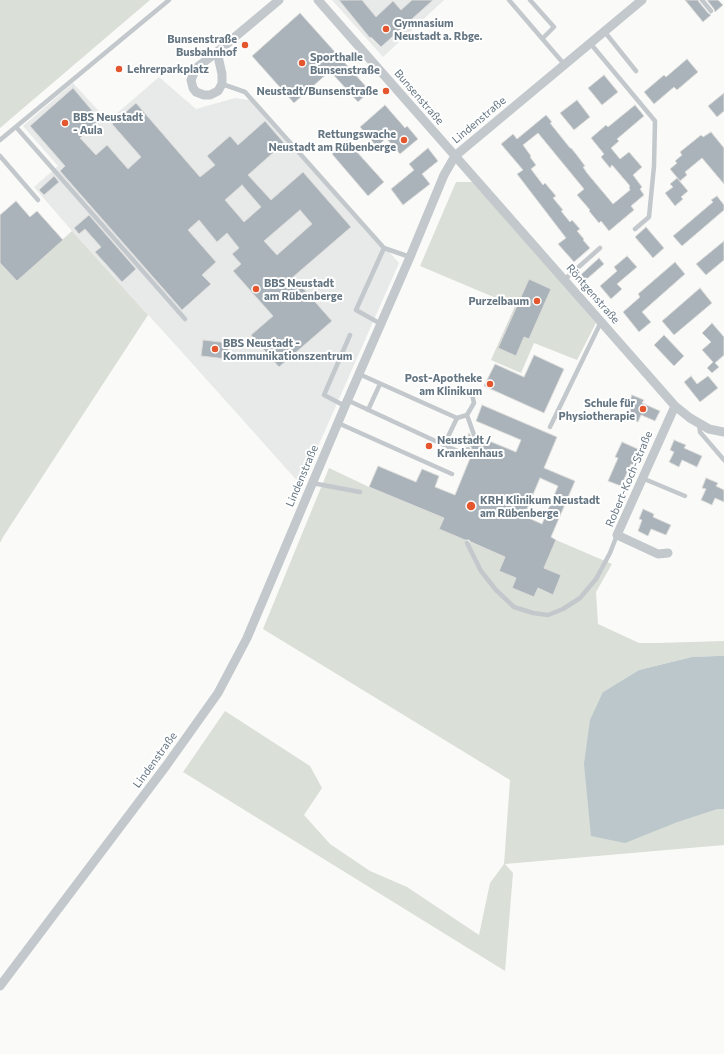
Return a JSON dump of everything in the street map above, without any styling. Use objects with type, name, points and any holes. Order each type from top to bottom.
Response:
[{"type":"street","points":[[217,52],[222,74],[222,84],[218,91],[210,95],[204,95],[196,92],[193,88],[191,80],[196,68],[279,0]]},
{"type":"street","name":"Bunsenstraße","points":[[318,0],[455,156]]},
{"type":"street","name":"Lindenstraße","points":[[0,986],[166,766],[218,693],[247,638],[444,175],[455,156],[642,0]]},
{"type":"street","name":"Röntgenstraße","points":[[455,156],[674,406],[690,418],[709,429],[724,432]]},
{"type":"street","name":"Robert-Koch-Straße","points":[[668,553],[658,554],[617,535],[674,406]]},
{"type":"lane","points":[[0,140],[169,0]]},
{"type":"lane","points":[[509,0],[564,64]]},
{"type":"lane","points":[[530,0],[554,27],[542,38]]},
{"type":"lane","points":[[702,0],[711,11]]},
{"type":"lane","points":[[604,31],[636,71]]},
{"type":"lane","points":[[590,43],[655,121],[654,166],[649,217],[635,229]]},
{"type":"lane","points":[[222,84],[245,92],[384,248],[410,257]]},
{"type":"lane","points":[[16,127],[186,319]]},
{"type":"lane","points":[[0,156],[38,200]]},
{"type":"lane","points":[[381,324],[356,310],[384,248]]},
{"type":"lane","points":[[564,280],[600,248]]},
{"type":"lane","points":[[550,427],[601,322]]},
{"type":"lane","points":[[350,335],[324,395],[368,410],[460,452],[468,449]]},
{"type":"lane","points":[[359,374],[457,418],[467,415],[474,403],[471,390]]},
{"type":"lane","points":[[368,410],[380,384]]},
{"type":"lane","points":[[467,415],[474,435]]},
{"type":"lane","points":[[444,445],[457,418]]},
{"type":"lane","points":[[338,423],[452,474]]},
{"type":"lane","points":[[699,423],[700,432],[724,460]]},
{"type":"lane","points":[[642,478],[685,496]]},
{"type":"lane","points":[[312,483],[360,492]]},
{"type":"lane","points":[[467,543],[481,571],[496,590],[514,607],[533,613],[548,614],[563,609],[580,598],[596,579],[610,553],[617,535]]},
{"type":"shaded area","points":[[0,0],[150,0],[0,128]]},
{"type":"shaded area","name":"Gymnasium Neustadt a. Rbge.","points":[[332,0],[444,0],[383,57]]},
{"type":"shaded area","name":"BBS Neustadt am Rübenberge","points":[[159,77],[196,109],[235,98],[256,101],[399,263],[301,485],[34,187],[58,166],[23,126],[73,83],[108,121]]},
{"type":"shaded area","points":[[456,182],[473,182],[596,323],[577,360],[534,343],[521,373],[491,360],[515,306],[420,266]]},
{"type":"shaded area","points":[[72,231],[148,315],[0,543],[0,263],[17,281]]},
{"type":"shaded area","points":[[329,468],[369,487],[444,518],[440,529],[505,557],[499,570],[516,578],[512,588],[534,597],[538,588],[552,595],[561,575],[544,568],[556,540],[612,564],[596,592],[598,624],[639,643],[724,641],[724,656],[692,657],[639,670],[603,692],[675,823],[718,809],[724,809],[724,845],[505,864],[513,873],[505,971],[183,772],[225,711],[310,766],[322,788],[304,815],[330,844],[370,871],[407,887],[479,935],[490,883],[504,864],[510,780],[263,629]]},
{"type":"shaded area","points":[[724,656],[724,809],[718,809],[675,823],[625,843],[591,836],[584,764],[590,720],[603,692],[639,670],[692,657]]},
{"type":"building","points":[[339,0],[362,0],[376,17],[393,1],[401,10],[412,0],[433,0],[381,47],[371,37],[370,38]]},
{"type":"building","points":[[685,0],[698,0],[711,15],[703,22]]},
{"type":"building","points":[[707,0],[718,0],[723,5],[715,12]]},
{"type":"building","name":"Sporthalle Bunsenstraße","points":[[300,13],[370,91],[358,102],[330,71],[294,103],[252,56]]},
{"type":"building","points":[[687,59],[698,72],[677,90],[674,87],[654,104],[644,92],[664,75],[666,77]]},
{"type":"building","points":[[604,75],[618,92],[602,105],[588,88]]},
{"type":"building","points":[[73,88],[100,120],[80,138],[96,155],[107,145],[128,169],[141,157],[112,124],[136,103],[200,177],[215,165],[207,156],[230,136],[238,145],[265,121],[284,143],[248,175],[271,200],[303,172],[351,227],[293,277],[332,321],[279,367],[251,335],[273,316],[233,271],[241,264],[232,254],[239,248],[227,233],[217,242],[199,220],[188,230],[216,262],[202,275],[211,284],[182,310],[60,171],[65,166],[30,126]],"holes":[[[242,185],[261,207],[244,222],[225,200]],[[300,210],[312,224],[277,255],[264,241]]]},
{"type":"building","points":[[724,93],[724,111],[717,117],[708,106]]},
{"type":"building","points":[[577,100],[590,117],[574,130],[560,113]]},
{"type":"building","points":[[385,105],[405,128],[407,126],[418,139],[400,154],[386,138],[377,147],[360,127]]},
{"type":"building","points":[[635,105],[644,116],[617,139],[619,141],[611,148],[620,159],[629,152],[642,167],[633,175],[642,187],[640,189],[644,195],[631,206],[634,210],[609,231],[601,221],[599,223],[577,195],[584,189],[538,133],[523,145],[536,165],[531,169],[543,185],[545,183],[556,196],[553,198],[563,210],[561,211],[570,222],[572,220],[580,229],[577,231],[590,248],[574,262],[558,244],[566,238],[517,174],[523,170],[501,144],[513,134],[517,139],[546,115],[552,122],[550,123],[585,166],[583,167],[587,173],[613,204],[630,190],[630,186],[612,165],[610,168],[601,157],[604,154],[591,138],[606,125],[608,127]]},
{"type":"building","points":[[711,132],[724,148],[724,184],[702,158],[685,172],[687,175],[680,181],[670,169],[677,163],[675,161],[682,155],[680,152],[701,135],[703,137]]},
{"type":"building","points":[[347,141],[384,182],[368,196],[332,154]]},
{"type":"building","points":[[428,148],[438,161],[422,174],[430,184],[403,205],[391,189],[414,170],[409,164]]},
{"type":"building","points":[[54,176],[59,182],[44,195],[39,190]]},
{"type":"building","points":[[677,178],[688,191],[681,197],[683,199],[675,206],[665,193],[673,187],[670,184]]},
{"type":"building","points":[[717,196],[724,205],[724,210],[682,246],[673,236],[713,202],[711,200]]},
{"type":"building","points":[[16,201],[30,217],[37,211],[63,240],[17,281],[0,263],[0,215]]},
{"type":"building","points":[[89,215],[136,269],[122,282],[95,252],[101,247],[85,229],[79,234],[74,228]]},
{"type":"building","points":[[646,227],[664,248],[653,258],[635,237]]},
{"type":"building","points":[[724,241],[724,260],[706,275],[696,264]]},
{"type":"building","points":[[627,256],[637,267],[617,284],[622,289],[611,299],[600,286],[617,271],[614,267]]},
{"type":"building","points":[[599,258],[604,264],[580,285],[575,280]]},
{"type":"building","points":[[675,262],[685,274],[642,312],[651,322],[639,332],[623,312],[640,297],[638,294]]},
{"type":"building","points":[[529,279],[551,289],[529,339],[524,337],[516,356],[498,348]]},
{"type":"building","points":[[700,288],[712,303],[674,335],[662,321]]},
{"type":"building","points":[[712,323],[724,337],[724,355],[715,363],[719,367],[712,373],[707,368],[713,362],[702,350],[711,342],[702,333]]},
{"type":"building","points":[[664,335],[684,356],[674,366],[654,345]]},
{"type":"building","name":"BBS Neustadt - Kommunikationszentrum","points":[[203,340],[229,343],[227,359],[201,356]]},
{"type":"building","points":[[534,355],[564,369],[544,413],[484,386],[495,364],[524,377]]},
{"type":"building","points":[[691,376],[697,384],[708,376],[718,388],[700,402],[684,382]]},
{"type":"building","name":"Schule für Physiotherapie","points":[[632,395],[644,400],[642,403],[660,411],[655,421],[641,415],[638,422],[627,417],[632,406],[628,405]]},
{"type":"building","name":"KRH Klinikum Neustadt am Rübenberge","points":[[482,405],[557,437],[544,468],[575,481],[551,537],[556,540],[544,568],[561,575],[553,595],[538,588],[534,597],[512,588],[516,578],[499,571],[505,557],[469,540],[465,540],[439,529],[444,518],[369,487],[378,466],[416,482],[422,469],[439,476],[435,487],[455,495],[473,451],[471,450],[472,448],[470,446],[467,445],[464,447],[469,433],[473,439],[477,436],[516,452],[521,440],[476,421]],"holes":[[[540,478],[558,486],[542,524],[524,516]]]},
{"type":"building","points":[[674,440],[686,445],[684,448],[702,456],[697,467],[682,460],[679,467],[669,462],[674,452],[670,450]]},
{"type":"building","points":[[622,442],[640,450],[633,465],[631,464],[621,486],[608,481],[618,458],[615,457]]},
{"type":"building","points":[[706,478],[718,483],[716,486],[724,490],[724,502],[715,498],[712,505],[701,500],[706,489],[702,488]]},
{"type":"building","points":[[643,509],[654,514],[653,517],[671,525],[666,535],[651,529],[648,536],[638,531],[642,520],[639,519]]},
{"type":"place","name":"Gymnasium Neustadt a. Rbge.","points":[[386,29]]},
{"type":"place","name":"Bunsenstraße Busbahnhof","points":[[245,45]]},
{"type":"place","name":"Sporthalle Bunsenstraße","points":[[302,63]]},
{"type":"place","name":"Lehrerparkplatz","points":[[119,69]]},
{"type":"place","name":"Neustadt/Bunsenstraße","points":[[386,91]]},
{"type":"place","name":"BBS Neustadt - Aula","points":[[65,123]]},
{"type":"place","name":"Rettungswache Neustadt am Rübenberge","points":[[404,140]]},
{"type":"place","name":"BBS Neustadt am Rübenberge","points":[[256,289]]},
{"type":"place","name":"Purzelbaum","points":[[537,301]]},
{"type":"place","name":"BBS Neustadt - Kommunikationszentrum","points":[[215,349]]},
{"type":"place","name":"Post-Apotheke am Klinikum","points":[[490,384]]},
{"type":"place","name":"Schule für Physiotherapie","points":[[643,409]]},
{"type":"place","name":"Neustadt / Krankenhaus","points":[[429,446]]},
{"type":"place","name":"KRH Klinikum Neustadt am Rübenberge","points":[[471,506]]}]
